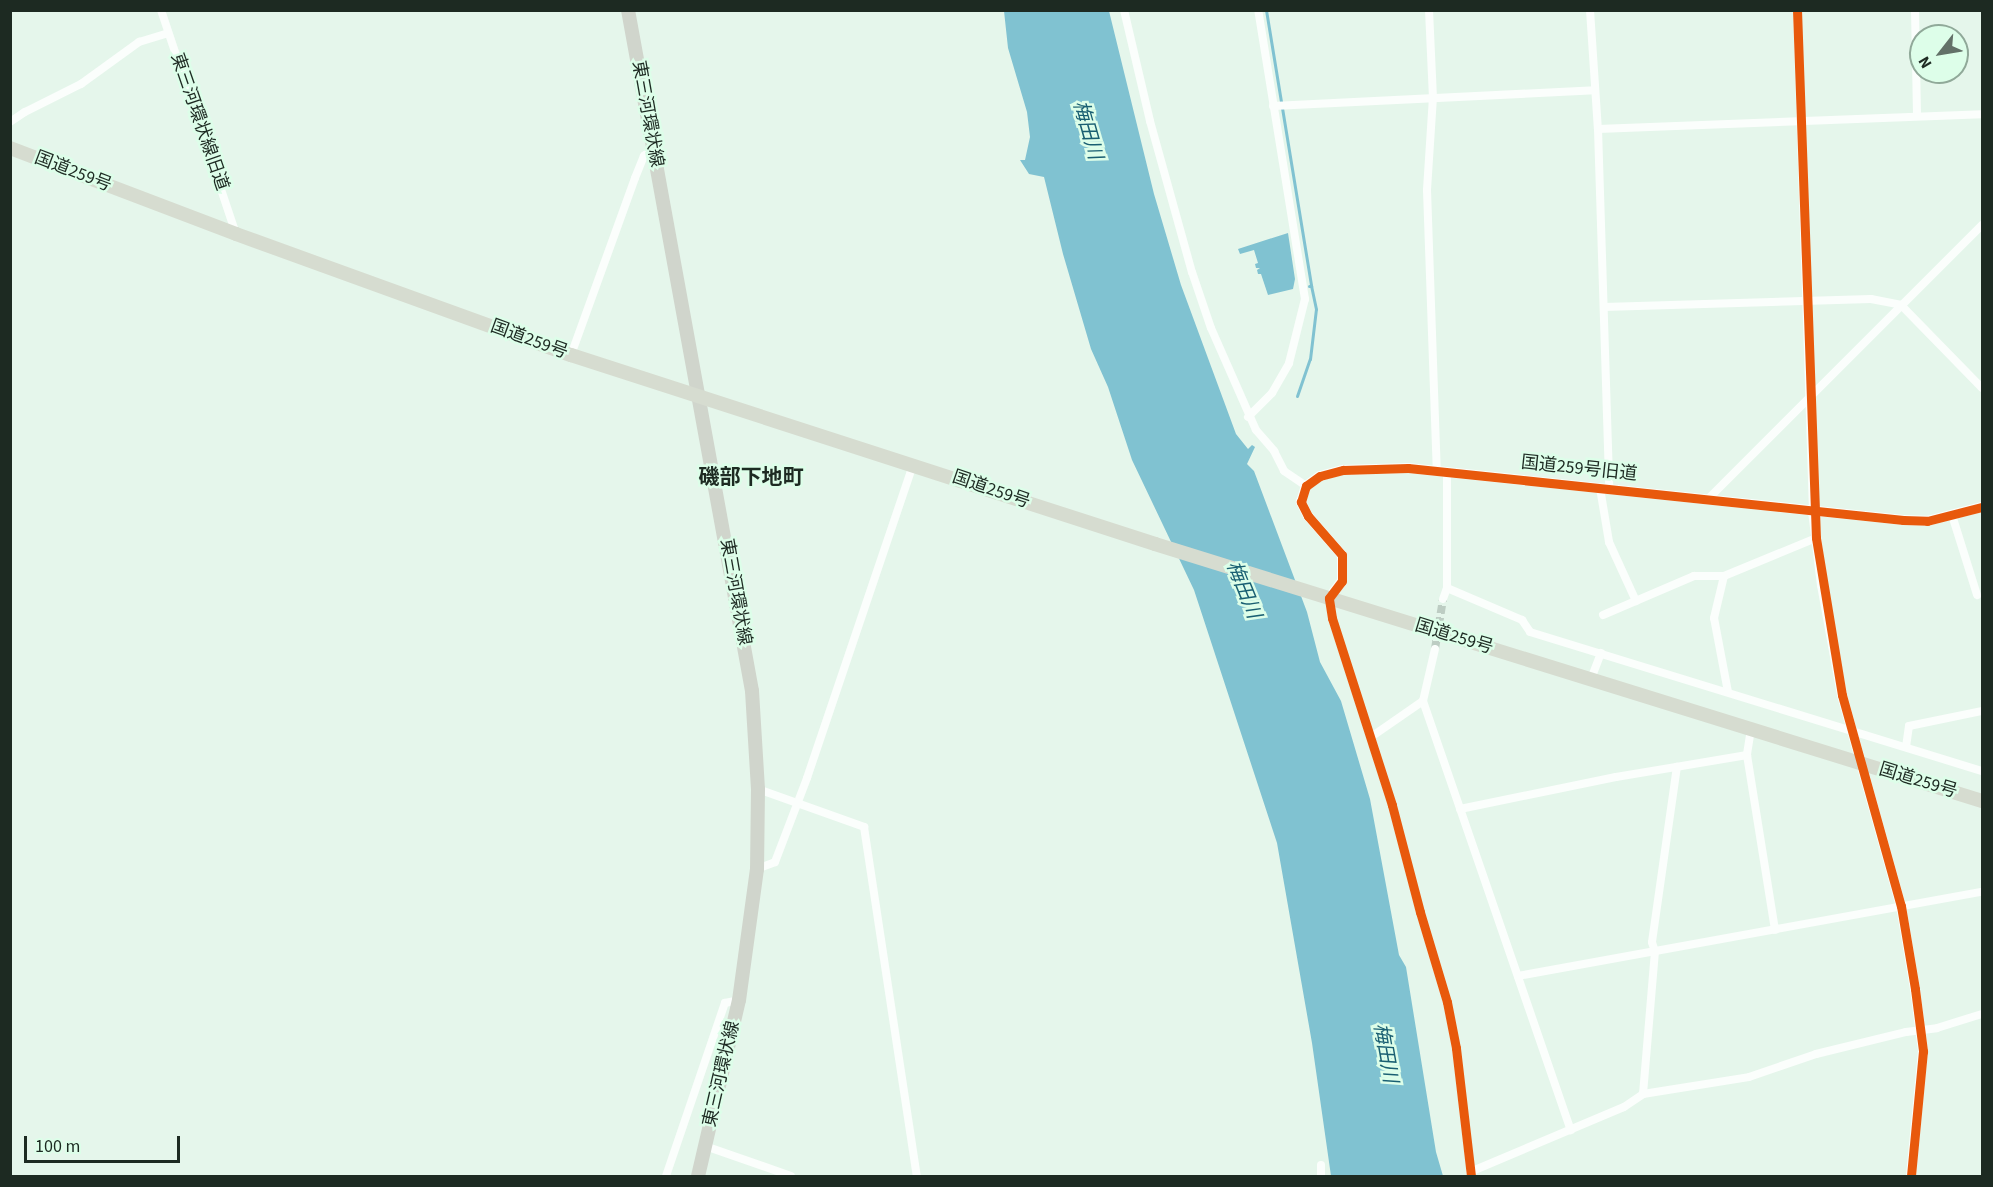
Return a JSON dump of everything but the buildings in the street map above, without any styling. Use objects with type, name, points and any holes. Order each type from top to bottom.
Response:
[{"type":"highway","name":"国道259号","points":[[10,148],[236,234],[571,355],[1155,544],[1983,801]]},
{"type":"main road","name":"東三河環状線","points":[[628,10],[752,691],[758,789],[757,869],[739,1000],[698,1176]]},
{"type":"street","name":"東三河環状線旧道","points":[[161,10],[236,234]]},
{"type":"street","points":[[1125,10],[1150,121],[1192,272],[1248,417],[1274,451],[1284,471],[1305,486],[1301,502],[1308,516],[1342,555],[1342,580],[1329,598],[1332,618],[1371,736],[1447,1002],[1456,1048],[1471,1174],[1624,1107],[1643,1095],[1749,1077],[1816,1054],[1937,1028],[1983,1014]]},
{"type":"street","points":[[1248,417],[1272,393],[1289,363],[1305,298],[1258,10]]},
{"type":"street","points":[[1429,10],[1433,97],[1427,190],[1447,588],[1443,599]]},
{"type":"street","points":[[1590,10],[1598,129],[1604,307],[1602,516],[1609,542],[1636,601]]},
{"type":"street","points":[[1797,10],[1815,538],[1842,695],[1901,906],[1921,1030],[1923,1051],[1911,1176]]},
{"type":"street","points":[[1915,10],[1917,115]]},
{"type":"street","points":[[10,122],[81,84],[139,42],[168,33]]},
{"type":"street","points":[[1274,106],[1595,90]]},
{"type":"street","points":[[1598,129],[1983,114]]},
{"type":"street","points":[[571,355],[635,178],[644,156],[653,148]]},
{"type":"street","points":[[1708,499],[1983,225]]},
{"type":"street","points":[[1604,307],[1871,298],[1901,306],[1983,388]]},
{"type":"street","points":[[757,869],[775,862],[913,464]]},
{"type":"street","name":"国道259号旧道","points":[[1305,486],[1320,476],[1343,470],[1408,468],[1903,520],[1927,521],[1983,507]]},
{"type":"street","points":[[1952,515],[1977,595]]},
{"type":"street","points":[[1603,615],[1694,576],[1724,576],[1815,538]]},
{"type":"street","points":[[1724,576],[1714,618],[1728,692]]},
{"type":"street","points":[[1447,588],[1522,620],[1530,632],[1983,771]]},
{"type":"street","points":[[1435,649],[1423,701],[1571,1130]]},
{"type":"street","points":[[1591,679],[1601,653]]},
{"type":"street","points":[[1371,736],[1423,701]]},
{"type":"street","points":[[1906,747],[1909,726],[1983,711]]},
{"type":"street","points":[[1751,729],[1747,755],[1775,930]]},
{"type":"street","points":[[1460,809],[1747,755]]},
{"type":"street","points":[[1643,1095],[1655,952],[1652,942],[1677,767]]},
{"type":"street","points":[[758,789],[797,801],[864,827],[917,1176]]},
{"type":"street","points":[[1518,976],[1983,892]]},
{"type":"street","points":[[666,1176],[724,1003],[739,1000]]},
{"type":"street","points":[[705,1146],[791,1176]]},
{"type":"street","points":[[1321,1165],[1321,1176]]},
{"type":"water","name":"梅田川","points":[[1004,11],[1109,11],[1154,194],[1181,285],[1236,434],[1248,449],[1252,445],[1255,447],[1247,464],[1254,471],[1307,612],[1320,662],[1341,701],[1370,799],[1399,955],[1406,967],[1436,1152],[1443,1176],[1331,1176],[1312,1043],[1277,843],[1194,590],[1132,460],[1108,387],[1091,349],[1063,254],[1044,177],[1029,174],[1020,160],[1025,160],[1030,137],[1027,112],[1008,48]]},
{"type":"water","points":[[1288,233],[1295,279],[1293,289],[1268,295],[1261,274],[1258,274],[1257,270],[1260,268],[1256,268],[1255,264],[1258,263],[1254,250],[1240,254],[1238,249]]},
{"type":"waterway","points":[[1266,10],[1311,286],[1309,286]]},
{"type":"waterway","points":[[1297,396],[1310,359],[1316,309],[1311,286]]},
{"type":"tunnel","points":[[1435,649],[1443,599]]},
{"type":"cycle path","points":[[1797,10],[1816,538],[1842,695],[1901,906],[1915,989],[1923,1051],[1911,1176]]},
{"type":"cycle path","points":[[1471,1176],[1456,1048],[1447,1002],[1420,912],[1392,805],[1332,618],[1329,598],[1342,581],[1342,555],[1308,516],[1301,502],[1306,486],[1320,476],[1343,470],[1408,468],[1903,520],[1927,521],[1982,507]]},
{"type":"district","name":"磯部下地町","points":[[751,477]]}]
